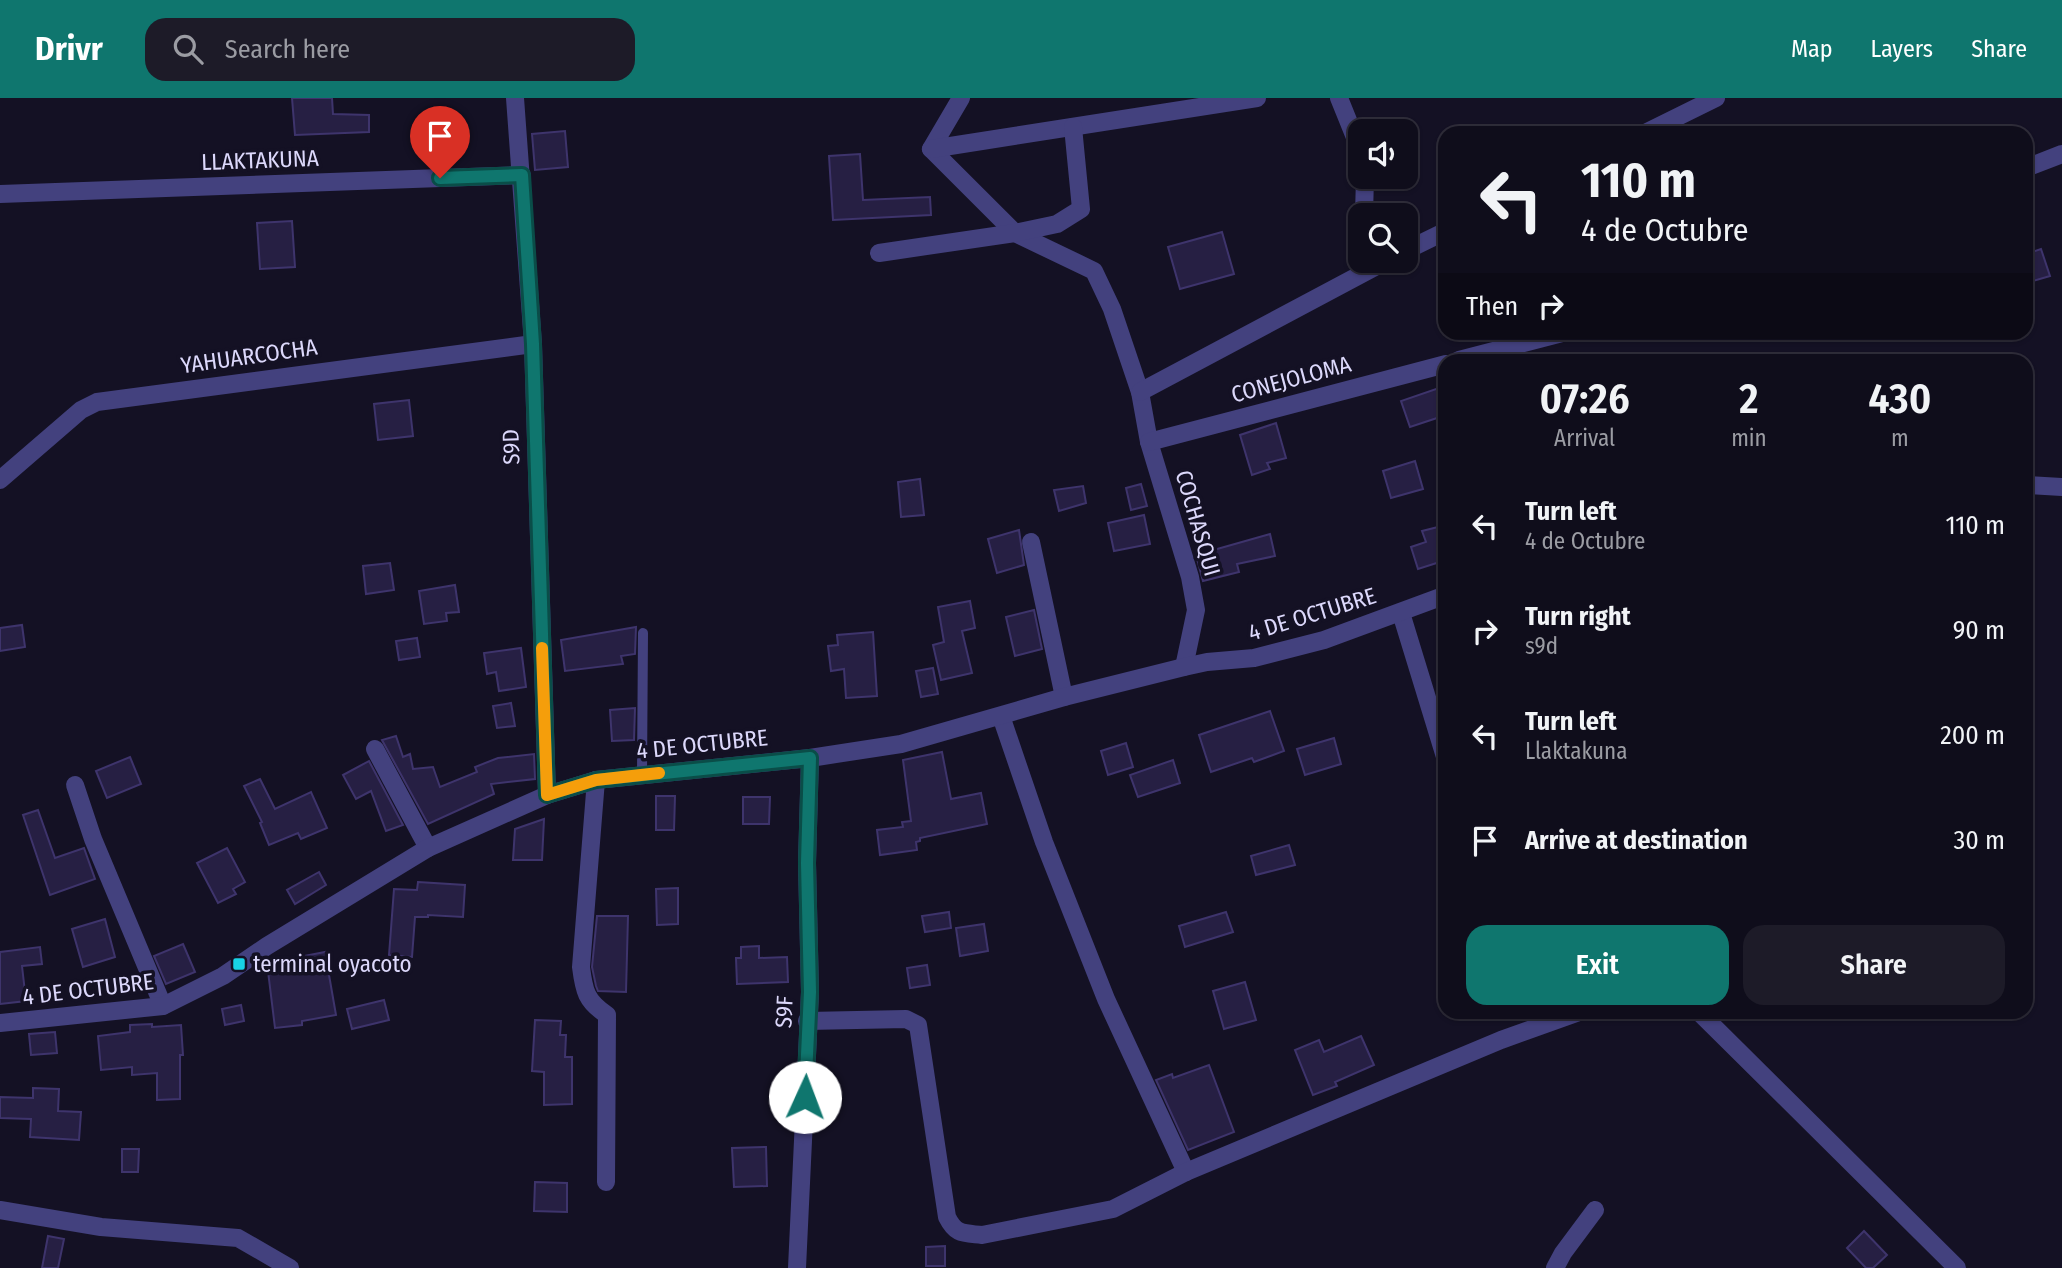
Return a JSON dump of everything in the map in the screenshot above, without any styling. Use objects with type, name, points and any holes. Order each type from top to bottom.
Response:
[{"type":"street","name":"S9D","points":[[515,98],[533,344],[547,795]]},
{"type":"street","points":[[931,149],[961,98]]},
{"type":"street","points":[[931,149],[1257,98]]},
{"type":"street","points":[[1339,98],[1348,120]]},
{"type":"street","points":[[1659,126],[1716,98]]},
{"type":"street","points":[[879,253],[1057,225],[1081,209],[1073,127]]},
{"type":"street","points":[[931,149],[1015,233]]},
{"type":"street","points":[[2033,166],[2062,155]]},
{"type":"street","name":"LLAKTAKUNA","points":[[0,194],[522,175]]},
{"type":"street","name":"COCHASQUI","points":[[1015,233],[1094,271],[1112,309],[1140,392],[1149,442],[1190,577],[1196,610],[1184,667]]},
{"type":"street","points":[[1418,245],[1438,235]]},
{"type":"street","points":[[1140,392],[1352,273]]},
{"type":"street","points":[[1482,354],[1535,340]]},
{"type":"street","name":"YAHUARCOCHA","points":[[0,480],[81,410],[97,402],[533,344]]},
{"type":"street","name":"CONEJOLOMA","points":[[1149,442],[1438,366]]},
{"type":"street","points":[[2033,485],[2062,487]]},
{"type":"street","points":[[1031,542],[1064,697]]},
{"type":"street","name":"4 DE OCTUBRE","points":[[0,1023],[163,1006],[223,976],[267,946],[428,848],[547,795],[596,780],[810,758],[901,744],[1064,697],[1184,667],[1207,662],[1254,659],[1324,640],[1438,598]]},
{"type":"street","points":[[1401,612],[1438,734]]},
{"type":"street","points":[[1001,716],[1044,842],[1106,999],[1186,1172]]},
{"type":"street","points":[[375,749],[428,848]]},
{"type":"street","name":"S9F","points":[[797,1268],[810,992],[807,863],[810,758]]},
{"type":"street","points":[[596,780],[581,967],[583,988],[593,1006],[607,1015],[606,1182]]},
{"type":"street","points":[[75,785],[93,839],[163,1006]]},
{"type":"street","points":[[807,1021],[906,1019],[918,1026],[947,1217],[953,1228],[961,1233],[982,1235],[1113,1209],[1186,1172],[1531,1020]]},
{"type":"street","points":[[1706,1019],[1957,1268]]},
{"type":"street","points":[[0,1210],[101,1227],[238,1238],[290,1268]]},
{"type":"street","points":[[1555,1268],[1595,1210]]},
{"type":"lane","points":[[642,775],[643,633]]},
{"type":"building","points":[[292,98],[332,98],[333,114],[369,115],[369,132],[295,135]]},
{"type":"building","points":[[565,131],[568,167],[535,170],[532,134]]},
{"type":"building","points":[[860,154],[863,200],[930,197],[931,215],[833,220],[829,156]]},
{"type":"building","points":[[292,221],[295,267],[260,269],[257,223]]},
{"type":"building","points":[[1222,232],[1234,274],[1180,289],[1168,247]]},
{"type":"building","points":[[2041,249],[2050,276],[2033,281],[2033,252]]},
{"type":"building","points":[[1438,388],[1438,418],[1410,427],[1401,401]]},
{"type":"building","points":[[409,400],[413,436],[378,440],[374,404]]},
{"type":"building","points":[[1276,423],[1286,458],[1267,463],[1270,469],[1252,475],[1240,435]]},
{"type":"building","points":[[1415,461],[1423,489],[1391,498],[1383,471]]},
{"type":"building","points":[[920,479],[924,515],[901,517],[898,482]]},
{"type":"building","points":[[1141,484],[1147,506],[1131,510],[1126,488]]},
{"type":"building","points":[[1083,486],[1086,503],[1059,511],[1054,490]]},
{"type":"building","points":[[1144,515],[1150,544],[1114,551],[1108,523]]},
{"type":"building","points":[[1438,527],[1438,563],[1418,569],[1411,547],[1426,542],[1422,531]]},
{"type":"building","points":[[1019,530],[1024,565],[997,573],[988,539]]},
{"type":"building","points":[[1270,534],[1275,556],[1237,564],[1239,572],[1203,581],[1196,555]]},
{"type":"building","points":[[390,563],[394,590],[366,594],[363,566]]},
{"type":"building","points":[[455,585],[459,612],[446,613],[447,621],[424,624],[419,591]]},
{"type":"building","points":[[970,601],[975,628],[962,631],[972,673],[941,680],[933,645],[944,642],[938,607]]},
{"type":"building","points":[[1034,610],[1042,649],[1015,656],[1006,617]]},
{"type":"building","points":[[22,625],[25,647],[0,651],[0,628]]},
{"type":"building","points":[[636,627],[635,654],[621,656],[623,664],[565,671],[561,640]]},
{"type":"building","points":[[873,632],[877,696],[846,698],[844,669],[831,671],[828,646],[838,645],[837,635]]},
{"type":"building","points":[[417,638],[420,657],[399,660],[396,641]]},
{"type":"building","points":[[521,648],[526,687],[499,691],[496,672],[487,674],[484,653]]},
{"type":"building","points":[[933,668],[938,694],[921,697],[916,671]]},
{"type":"building","points":[[511,703],[515,726],[497,728],[493,706]]},
{"type":"building","points":[[635,708],[634,740],[612,741],[610,710]]},
{"type":"building","points":[[1270,711],[1284,751],[1254,762],[1252,758],[1211,772],[1199,735]]},
{"type":"building","points":[[396,736],[403,757],[410,754],[413,769],[433,767],[440,787],[477,772],[475,767],[498,758],[534,754],[535,779],[491,784],[494,794],[428,824],[382,740]]},
{"type":"building","points":[[1334,738],[1341,764],[1305,775],[1297,749]]},
{"type":"building","points":[[1126,743],[1133,767],[1108,775],[1101,751]]},
{"type":"building","points":[[942,752],[951,799],[981,793],[987,824],[920,838],[920,841],[916,842],[917,850],[880,855],[877,830],[903,827],[902,822],[911,821],[903,760]]},
{"type":"building","points":[[130,757],[141,784],[107,798],[96,771]]},
{"type":"building","points":[[1173,760],[1180,783],[1138,797],[1130,775]]},
{"type":"building","points":[[369,761],[403,825],[386,831],[371,791],[356,799],[343,775]]},
{"type":"building","points":[[260,779],[275,809],[311,792],[327,828],[301,839],[298,833],[269,845],[260,823],[262,822],[244,786]]},
{"type":"building","points":[[656,796],[675,796],[674,830],[656,830]]},
{"type":"building","points":[[743,797],[770,797],[769,824],[743,824]]},
{"type":"building","points":[[38,810],[55,858],[84,848],[95,879],[50,895],[23,815]]},
{"type":"building","points":[[544,819],[542,860],[513,860],[515,829]]},
{"type":"building","points":[[1289,845],[1295,865],[1256,875],[1251,856]]},
{"type":"building","points":[[227,848],[245,882],[233,889],[236,894],[218,903],[197,863]]},
{"type":"building","points":[[319,872],[326,885],[295,904],[287,890]]},
{"type":"building","points":[[418,882],[465,885],[463,917],[415,917],[412,957],[389,955],[394,889],[417,890]]},
{"type":"building","points":[[678,888],[678,924],[657,925],[656,889]]},
{"type":"building","points":[[949,912],[951,928],[925,932],[922,916]]},
{"type":"building","points":[[1226,912],[1233,932],[1185,947],[1179,926]]},
{"type":"building","points":[[597,916],[628,916],[626,992],[598,991],[596,986],[592,967]]},
{"type":"building","points":[[105,919],[115,957],[83,967],[72,929]]},
{"type":"building","points":[[984,924],[988,951],[960,956],[956,928]]},
{"type":"building","points":[[183,944],[195,972],[166,984],[154,956]]},
{"type":"building","points":[[759,946],[759,958],[787,957],[788,982],[737,984],[736,958],[741,958],[741,947]]},
{"type":"building","points":[[40,947],[42,964],[22,966],[26,1001],[0,1004],[0,952]]},
{"type":"building","points":[[325,952],[336,1015],[302,1021],[302,1025],[275,1028],[268,971],[301,966],[299,957]]},
{"type":"building","points":[[927,965],[930,985],[910,988],[907,968]]},
{"type":"building","points":[[1245,982],[1256,1020],[1224,1029],[1213,991]]},
{"type":"building","points":[[384,1000],[389,1020],[352,1029],[347,1009]]},
{"type":"building","points":[[241,1005],[244,1021],[225,1025],[222,1009]]},
{"type":"building","points":[[535,1020],[561,1021],[560,1035],[566,1035],[565,1057],[572,1057],[572,1104],[544,1105],[544,1072],[532,1071]]},
{"type":"building","points":[[152,1024],[152,1027],[181,1025],[183,1055],[180,1055],[180,1099],[157,1100],[157,1073],[132,1075],[132,1067],[101,1070],[98,1036],[130,1032],[130,1025]]},
{"type":"building","points":[[55,1032],[57,1053],[31,1055],[29,1034]]},
{"type":"building","points":[[1361,1036],[1374,1065],[1335,1082],[1337,1086],[1313,1095],[1295,1050],[1319,1040],[1324,1052]]},
{"type":"building","points":[[1209,1065],[1234,1132],[1188,1150],[1156,1080],[1172,1074],[1173,1078]]},
{"type":"building","points":[[33,1088],[59,1089],[58,1111],[81,1112],[79,1140],[30,1137],[31,1119],[0,1118],[0,1097],[33,1098]]},
{"type":"building","points":[[766,1147],[767,1186],[734,1187],[732,1148]]},
{"type":"building","points":[[122,1149],[139,1149],[138,1172],[122,1172]]},
{"type":"building","points":[[535,1182],[567,1183],[567,1212],[534,1211]]},
{"type":"building","points":[[1864,1231],[1887,1255],[1873,1268],[1866,1268],[1847,1248]]},
{"type":"building","points":[[48,1236],[64,1239],[58,1268],[42,1268]]},
{"type":"building","points":[[945,1246],[945,1266],[926,1266],[926,1247]]},
{"type":"slow traffic","points":[[542,648],[547,795],[596,780],[659,773]]},
{"type":"place","name":"terminal oyacoto","points":[[239,964]]},
{"type":"route","points":[[440,178],[522,175],[533,344],[547,795],[596,780],[810,758],[807,863],[810,992],[805,1097]]}]
